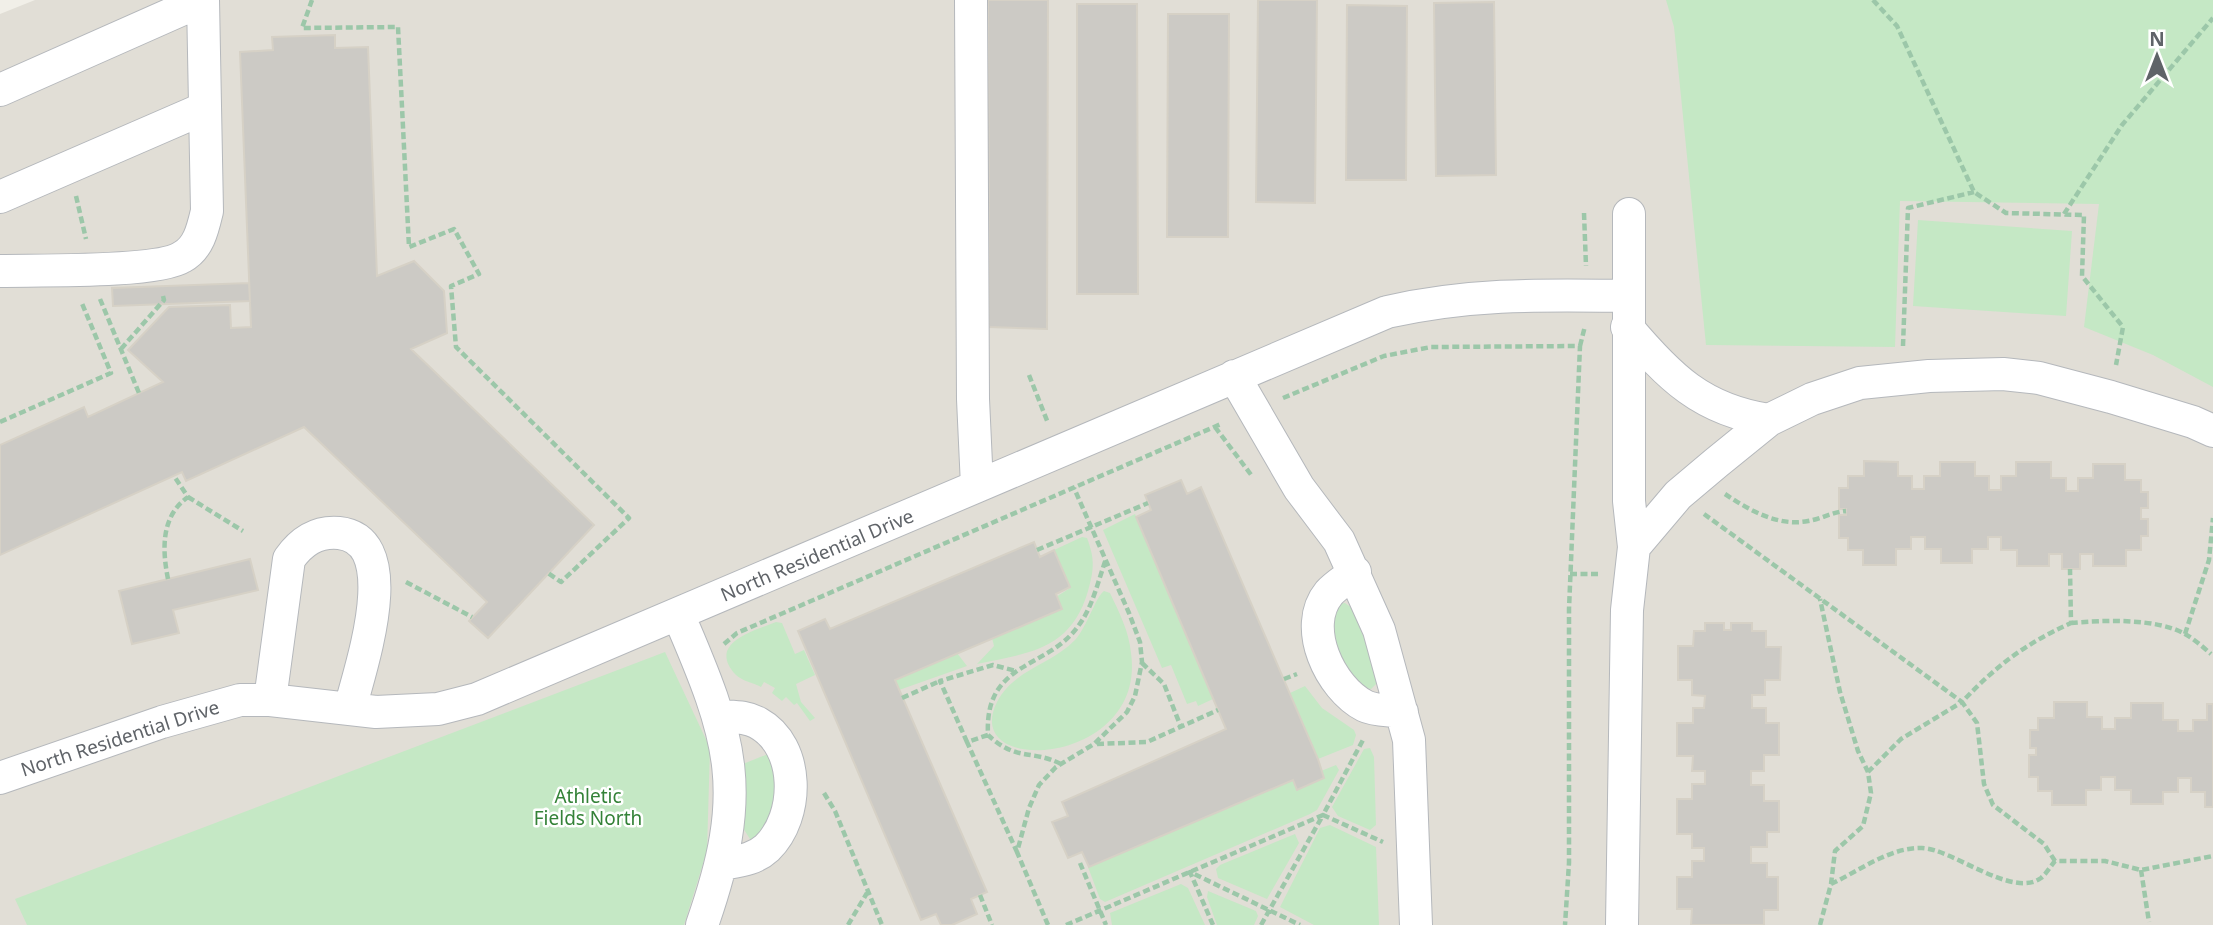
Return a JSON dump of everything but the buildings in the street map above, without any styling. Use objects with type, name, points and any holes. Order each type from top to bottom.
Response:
[{"type":"lane","points":[[0,90],[203,0],[207,211],[202,233],[182,258],[148,266],[0,271]]},
{"type":"lane","points":[[971,0],[973,399],[977,486]]},
{"type":"lane","points":[[0,197],[205,108]]},
{"type":"lane","points":[[1622,925],[1627,610],[1634,547],[1629,502],[1629,214]]},
{"type":"lane","name":"North Residential Drive","points":[[0,778],[213,706],[240,701],[270,700],[376,712],[426,710],[477,699],[1387,312],[1436,301],[1489,295],[1628,296]]},
{"type":"lane","points":[[1627,327],[1661,367],[1691,392],[1722,410],[1769,420]]},
{"type":"lane","points":[[1634,547],[1678,495],[1769,420],[1812,399],[1860,383],[2003,374],[2039,378],[2111,397],[2193,422],[2213,431]]},
{"type":"lane","points":[[1234,376],[1299,488],[1339,541],[1379,630],[1402,712],[1411,760],[1416,925]]},
{"type":"lane","points":[[270,700],[289,559],[299,545],[312,537],[329,533],[346,534],[362,544],[371,559],[375,580],[374,604],[350,709]]},
{"type":"lane","points":[[1355,572],[1328,594],[1322,609],[1318,635],[1325,664],[1345,692],[1367,707],[1402,712]]},
{"type":"lane","points":[[678,614],[720,716],[732,783],[730,822],[722,864],[702,925]]},
{"type":"lane","points":[[720,716],[747,718],[771,733],[780,744],[790,776],[787,815],[777,836],[766,849],[749,859],[722,864]]},
{"type":"path","points":[[312,0],[302,28],[398,27],[409,247],[453,229],[479,274],[452,286],[456,346],[629,518],[561,583],[548,573]]},
{"type":"path","points":[[1873,0],[1897,26],[1975,192],[2006,213],[2084,215],[2082,276],[2123,327],[2111,397]]},
{"type":"path","points":[[2064,214],[2122,125],[2213,18]]},
{"type":"path","points":[[69,166],[88,250]]},
{"type":"path","points":[[1902,379],[1908,208],[1975,192]]},
{"type":"path","points":[[1584,213],[1586,277]]},
{"type":"path","points":[[121,349],[164,300],[162,288]]},
{"type":"path","points":[[97,292],[139,393]]},
{"type":"path","points":[[0,422],[111,373],[86,314]]},
{"type":"path","points":[[1565,925],[1569,863],[1570,574],[1580,346],[1587,319]]},
{"type":"path","points":[[1282,398],[1384,356],[1431,347],[1580,346]]},
{"type":"path","points":[[1029,375],[1052,433]]},
{"type":"path","points":[[723,655],[722,647],[737,632],[1221,424]]},
{"type":"path","points":[[174,476],[188,497],[243,531]]},
{"type":"path","points":[[1017,852],[1022,828],[1039,785],[1061,764],[1094,744],[1127,712],[1135,696],[1142,662],[1140,642],[1071,478]]},
{"type":"path","points":[[1722,492],[1766,516],[1785,522],[1802,522],[1846,511]]},
{"type":"path","points":[[168,579],[163,554],[164,532],[180,503],[188,497]]},
{"type":"path","points":[[1037,550],[1148,503]]},
{"type":"path","points":[[1696,506],[1962,702],[1977,723],[1984,784],[1993,805],[2044,844],[2055,861]]},
{"type":"path","points":[[2185,634],[2209,560],[2213,518]]},
{"type":"path","points":[[1061,764],[1050,758],[1017,755],[1000,746],[988,735],[987,715],[996,694],[1016,671],[1064,641],[1079,625],[1106,559]]},
{"type":"path","points":[[2070,569],[2071,623]]},
{"type":"path","points":[[1570,574],[1603,574]]},
{"type":"path","points":[[399,578],[472,617]]},
{"type":"path","points":[[1819,925],[1831,884],[1835,850],[1863,825],[1871,793],[1868,772],[1858,751],[1840,692],[1820,599]]},
{"type":"path","points":[[1868,772],[1901,738],[1962,702],[1994,668],[2031,641],[2071,623],[2099,620],[2165,626],[2185,634],[2211,654]]},
{"type":"path","points":[[1142,662],[1164,684],[1181,727]]},
{"type":"path","points":[[902,698],[940,681],[993,665],[1016,671]]},
{"type":"path","points":[[940,681],[1048,925]]},
{"type":"path","points":[[1094,744],[1147,742],[1218,710]]},
{"type":"path","points":[[1261,925],[1368,731]]},
{"type":"path","points":[[967,742],[988,735]]},
{"type":"path","points":[[816,799],[820,786],[835,811],[882,925]]},
{"type":"path","points":[[1066,925],[1323,815],[1385,843]]},
{"type":"path","points":[[1831,884],[1879,859],[1922,848],[1941,853],[1985,873],[2031,882],[2041,878],[2055,861]]},
{"type":"path","points":[[2055,861],[2105,861],[2141,870],[2213,856]]},
{"type":"path","points":[[1080,863],[1106,925]]},
{"type":"path","points":[[2141,870],[2149,922]]},
{"type":"path","points":[[1190,872],[1300,925]]},
{"type":"path","points":[[1190,872],[1213,925]]},
{"type":"path","points":[[848,925],[867,892]]},
{"type":"path","points":[[980,895],[992,925]]},
{"type":"shaded area","points":[[35,0],[2213,0],[2213,925],[0,925],[0,14]]},
{"type":"green space","points":[[1666,0],[2213,0],[2213,387],[2153,355],[2084,327],[2099,204],[1900,201],[1895,347],[1706,345],[1674,27]]},
{"type":"green space","points":[[1918,220],[2072,231],[2066,316],[1913,306]]},
{"type":"green space","points":[[1135,514],[1213,699],[1198,706],[1196,701],[1187,704],[1171,665],[1162,668],[1103,530]]},
{"type":"green space","points":[[1082,537],[1087,538],[1090,545],[1092,571],[1088,591],[1071,626],[1046,646],[977,664],[994,646],[992,638],[1070,588],[1054,550]]},
{"type":"green space","points":[[1104,591],[1110,593],[1120,615],[1131,653],[1128,691],[1111,719],[1086,738],[1056,748],[1027,750],[1004,742],[993,726],[997,702],[1004,691],[1023,674],[1055,656],[1075,640]]},
{"type":"green space","points":[[1345,603],[1352,608],[1376,668],[1377,683],[1371,689],[1356,686],[1329,635],[1337,604]]},
{"type":"green space","points":[[776,622],[782,623],[795,654],[804,650],[815,675],[796,684],[801,702],[815,718],[810,721],[797,703],[794,705],[786,697],[782,701],[772,693],[775,688],[764,682],[761,687],[741,679],[728,664],[726,654],[736,640]]},
{"type":"green space","name":"Athletic Fields North","points":[[665,652],[710,748],[707,851],[684,925],[27,925],[15,899]]},
{"type":"green space","points":[[957,653],[967,666],[899,690],[895,680]]},
{"type":"green space","points":[[1305,686],[1322,708],[1354,730],[1356,735],[1353,745],[1318,759],[1290,693]]},
{"type":"green space","points":[[1370,748],[1374,757],[1376,825],[1370,830],[1338,816],[1332,807],[1364,749]]},
{"type":"green space","points":[[773,752],[777,762],[777,813],[754,840],[750,839],[743,828],[743,764]]},
{"type":"green space","points":[[1336,765],[1339,770],[1317,810],[1310,814],[1105,902],[1100,899],[1088,867],[1293,780],[1297,789],[1323,778],[1321,771]]},
{"type":"green space","points":[[1330,825],[1376,847],[1379,925],[1314,925],[1280,907],[1320,828]]},
{"type":"green space","points":[[1295,834],[1299,843],[1267,899],[1218,878],[1216,869],[1220,865]]},
{"type":"green space","points":[[1181,884],[1188,888],[1205,925],[1112,925],[1110,913]]},
{"type":"green space","points":[[1208,891],[1256,911],[1258,916],[1254,925],[1217,925],[1207,897]]}]
